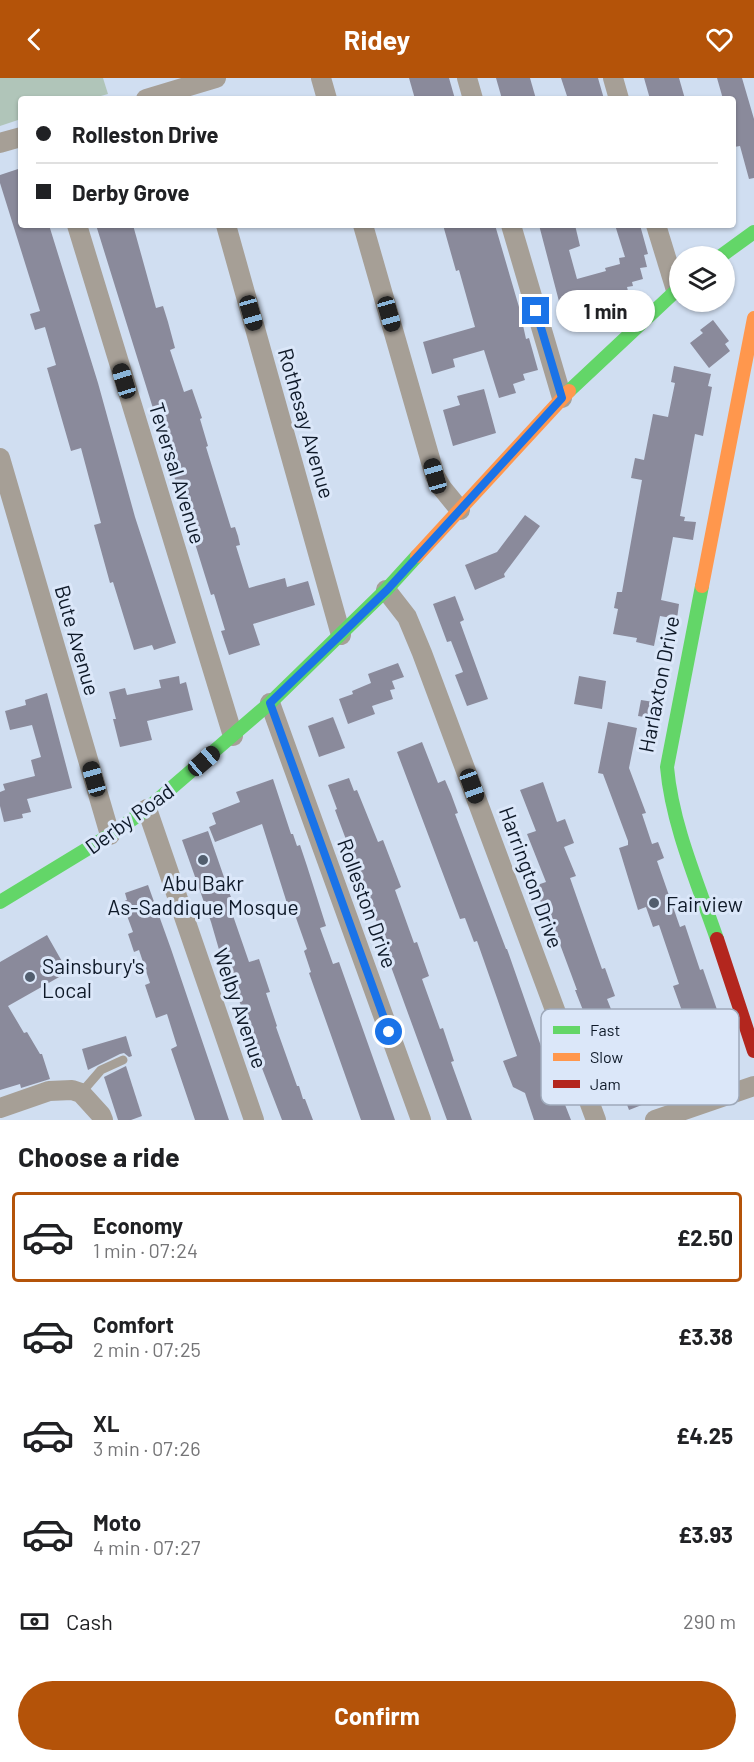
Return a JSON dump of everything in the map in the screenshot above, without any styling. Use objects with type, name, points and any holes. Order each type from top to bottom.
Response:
[{"type":"main road","points":[[735,246],[754,233]]},
{"type":"main road","name":"Derby Road","points":[[0,902],[110,836],[147,809],[270,703],[387,590],[562,398],[669,297]]},
{"type":"main road","name":"Harlaxton Drive","points":[[754,318],[667,767],[669,791],[675,814],[754,1052]]},
{"type":"street","points":[[157,96],[216,78]]},
{"type":"street","points":[[321,78],[326,96]]},
{"type":"street","points":[[466,78],[472,96]]},
{"type":"street","points":[[613,78],[618,96]]},
{"type":"street","points":[[0,143],[18,138]]},
{"type":"street","name":"Teversal Avenue","points":[[78,228],[233,736]]},
{"type":"street","name":"Rothesay Avenue","points":[[227,228],[341,635]]},
{"type":"street","points":[[364,228],[435,476],[460,510]]},
{"type":"street","points":[[512,228],[562,398]]},
{"type":"street","points":[[657,228],[669,268]]},
{"type":"street","name":"Bute Avenue","points":[[0,458],[110,836]]},
{"type":"street","name":"Harrington Drive","points":[[387,590],[407,617],[422,653],[555,1009]]},
{"type":"street","name":"Rolleston Drive","points":[[270,703],[421,1120]]},
{"type":"street","name":"Welby Avenue","points":[[147,809],[254,1120]]},
{"type":"street","points":[[739,1091],[754,1086]]},
{"type":"street","points":[[0,1108],[49,1091],[72,1090],[81,1093],[103,1120]]},
{"type":"street","name":"Harrington Drive","points":[[590,1105],[596,1120]]},
{"type":"street","points":[[655,1120],[699,1105]]},
{"type":"lane","points":[[81,1093],[101,1070],[123,1060]]},
{"type":"green space","points":[[0,78],[103,78],[108,94],[101,96],[18,96],[18,120],[0,126]]},
{"type":"building","points":[[409,78],[449,78],[454,96],[414,96]]},
{"type":"building","points":[[496,78],[530,78],[535,96],[501,96]]},
{"type":"building","points":[[561,78],[598,78],[603,96],[567,96]]},
{"type":"building","points":[[644,78],[679,78],[684,96],[649,96]]},
{"type":"building","points":[[717,78],[742,78],[754,119],[754,178],[749,179],[740,146],[736,147],[736,96],[722,96]]},
{"type":"building","points":[[18,169],[18,228],[50,228],[98,383],[135,517],[176,643],[154,650],[152,645],[134,650],[113,582],[110,583],[94,525],[101,523],[81,448],[71,451],[47,368],[56,365],[45,327],[35,330],[30,314],[40,311],[0,183],[0,175]]},
{"type":"building","points":[[97,228],[134,228],[156,308],[163,306],[168,322],[175,348],[170,350],[184,392],[192,389],[202,418],[200,419],[208,446],[206,447],[231,528],[235,527],[238,536],[240,545],[236,546],[249,588],[285,578],[287,587],[308,581],[315,605],[253,624],[260,645],[229,655],[221,631],[225,630],[214,594],[211,595]]},
{"type":"building","points":[[444,228],[496,228],[526,339],[529,338],[538,370],[523,374],[525,380],[513,384],[516,393],[499,398],[484,350],[453,359],[455,367],[432,374],[423,342],[475,327],[459,270],[456,271]]},
{"type":"building","points":[[540,228],[576,228],[580,246],[569,250],[577,279],[606,271],[605,268],[620,264],[619,258],[625,257],[616,228],[641,228],[648,254],[644,255],[647,267],[640,268],[643,279],[632,282],[633,286],[627,287],[628,291],[598,298],[604,318],[574,327],[569,307],[561,309]]},
{"type":"building","points":[[713,320],[729,341],[725,344],[730,351],[709,368],[690,343],[703,333],[700,330]]},
{"type":"building","points":[[674,366],[711,374],[708,386],[712,387],[703,436],[695,434],[680,516],[685,517],[684,521],[696,522],[693,540],[673,537],[661,600],[679,604],[677,619],[660,616],[654,646],[636,642],[637,638],[613,634],[618,609],[614,608],[617,592],[622,592],[642,480],[631,478],[635,458],[644,460],[653,414],[668,417],[675,383],[671,382]]},
{"type":"building","points":[[484,389],[496,433],[453,446],[443,410],[460,405],[457,396]]},
{"type":"building","points":[[525,515],[540,526],[504,574],[505,577],[475,590],[465,565],[497,552]]},
{"type":"building","points":[[455,596],[464,620],[460,622],[488,699],[467,706],[455,675],[463,672],[451,641],[447,642],[433,604]]},
{"type":"building","points":[[398,663],[404,677],[392,681],[395,689],[390,690],[393,699],[372,706],[375,714],[348,724],[339,699],[371,683],[368,674]]},
{"type":"building","points":[[179,676],[180,684],[186,682],[193,710],[147,721],[152,740],[120,747],[109,692],[125,688],[127,695],[161,688],[159,680]]},
{"type":"building","points":[[579,676],[606,681],[602,709],[574,704]]},
{"type":"building","points":[[47,693],[72,788],[27,799],[31,812],[22,814],[23,818],[4,822],[0,806],[0,792],[5,790],[3,784],[35,776],[31,760],[41,757],[32,725],[10,730],[5,711],[26,705],[25,700]]},
{"type":"building","points":[[641,700],[660,703],[657,719],[638,716]]},
{"type":"building","points":[[333,717],[345,748],[319,757],[308,726]]},
{"type":"building","points":[[608,722],[637,728],[629,768],[646,813],[642,814],[652,844],[658,842],[664,858],[657,861],[680,927],[685,925],[700,970],[703,969],[717,1009],[681,1009],[673,986],[679,984],[659,925],[653,927],[646,907],[638,910],[619,848],[628,845],[628,841],[603,774],[598,773]]},
{"type":"building","points":[[422,742],[438,783],[445,780],[458,813],[455,814],[507,949],[541,1046],[541,1105],[565,1105],[571,1120],[534,1120],[525,1093],[513,1087],[503,1061],[517,1056],[497,998],[477,941],[474,942],[465,918],[460,919],[397,752]]},
{"type":"building","points":[[349,778],[354,791],[357,790],[378,842],[383,840],[401,887],[395,890],[414,943],[417,942],[429,976],[422,979],[440,1029],[443,1028],[454,1061],[451,1062],[472,1120],[447,1120],[386,953],[388,952],[335,810],[337,809],[328,785]]},
{"type":"building","points":[[273,779],[291,834],[297,846],[300,845],[326,926],[320,928],[333,964],[339,962],[395,1120],[361,1120],[309,973],[311,972],[304,951],[307,949],[295,915],[291,916],[262,824],[215,842],[209,827],[216,824],[212,813],[240,802],[236,792]]},
{"type":"building","points":[[543,782],[557,822],[565,819],[574,843],[564,847],[576,876],[570,878],[602,969],[605,968],[615,996],[607,999],[611,1009],[582,1009],[558,939],[556,940],[538,895],[541,894],[537,885],[546,882],[527,834],[536,831],[520,790]]},
{"type":"building","points":[[208,831],[234,906],[230,907],[249,962],[259,959],[270,992],[266,993],[276,1027],[297,1086],[299,1086],[313,1120],[282,1120],[253,1045],[255,1044],[224,959],[222,960],[182,840]]},
{"type":"building","points":[[148,885],[229,1120],[195,1120],[171,1049],[177,1046],[167,1014],[156,1018],[145,985],[150,983],[139,950],[134,952],[128,934],[133,932],[122,902],[127,900],[125,893]]},
{"type":"building","points":[[47,935],[68,972],[8,1006],[24,1033],[27,1032],[42,1054],[50,1079],[21,1088],[20,1084],[0,1090],[0,962]]},
{"type":"building","points":[[126,1036],[132,1056],[120,1054],[88,1070],[82,1049]]},
{"type":"building","points":[[126,1066],[142,1116],[131,1120],[118,1120],[104,1077]]},
{"type":"building","points":[[627,1105],[642,1105],[629,1110]]},
{"type":"traffic: fast","points":[[735,246],[754,232]]},
{"type":"traffic: fast","points":[[569,391],[669,297]]},
{"type":"traffic: fast","points":[[0,902],[110,835],[147,809],[270,703],[386,590],[417,556]]},
{"type":"traffic: fast","points":[[702,586],[667,767],[680,832],[717,939]]},
{"type":"traffic: slow","points":[[702,586],[754,318]]},
{"type":"traffic: slow","points":[[417,556],[569,391]]},
{"type":"traffic: jam","points":[[717,939],[754,1051]]},
{"type":"place","name":"Abu Bakr As-Saddique Mosque","points":[[203,860]]},
{"type":"place","name":"Fairview","points":[[654,903]]},
{"type":"place","name":"Sainsbury's Local","points":[[30,977]]},
{"type":"route","points":[[389,1032],[270,703],[387,590],[562,398],[536,311]]}]
